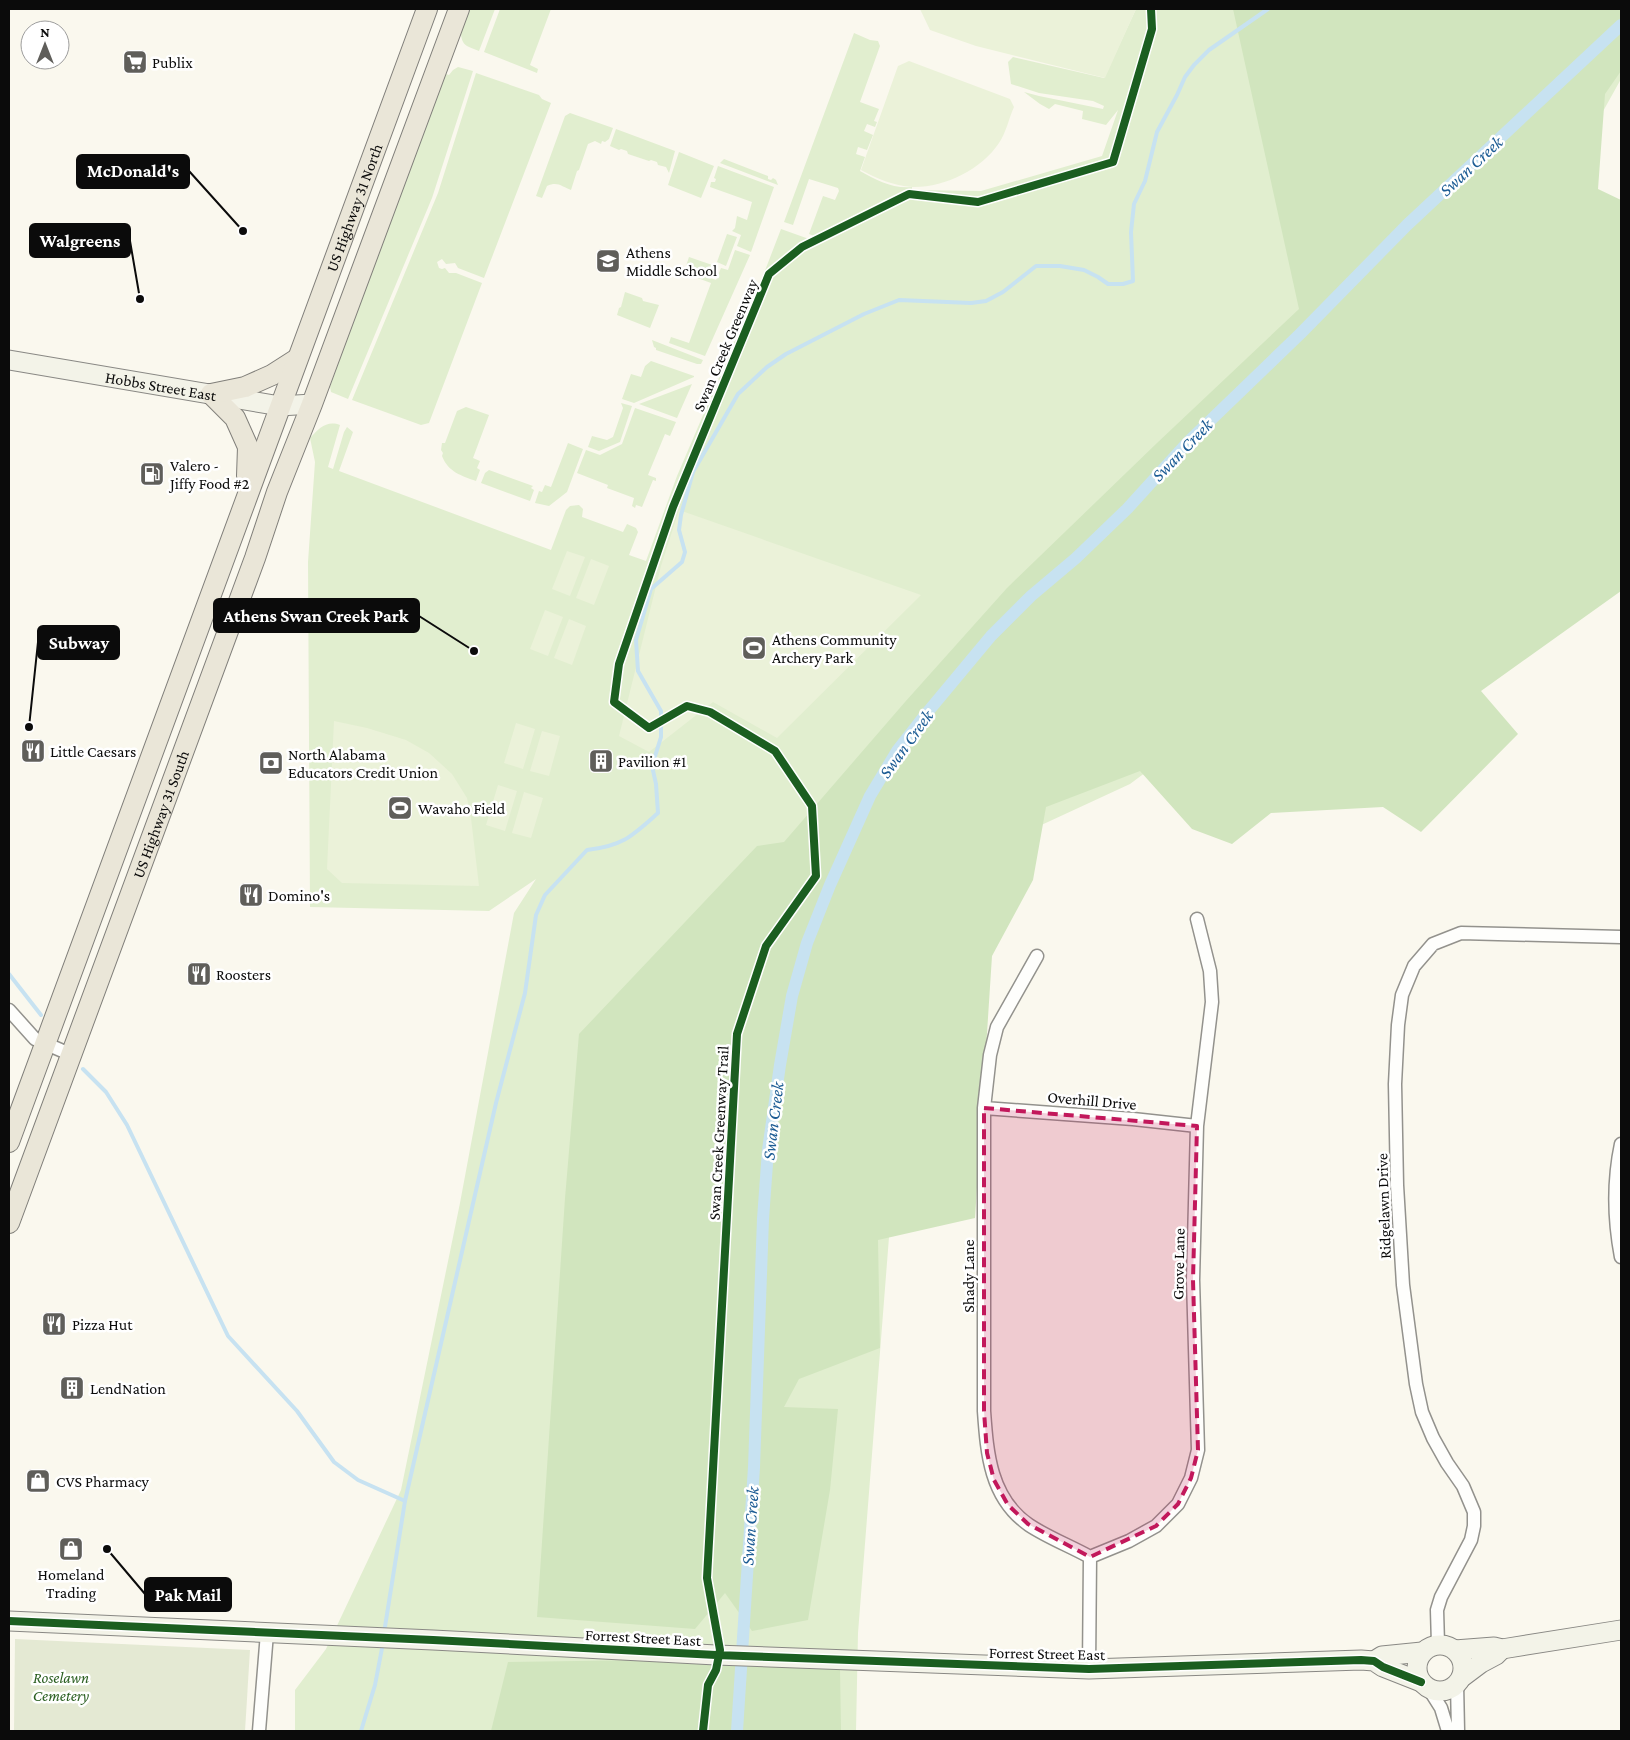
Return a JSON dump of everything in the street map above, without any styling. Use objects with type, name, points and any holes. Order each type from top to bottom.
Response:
[{"type":"main road","name":"US Highway 31 North","points":[[280,406],[426,9]]},
{"type":"main road","name":"US Highway 31 North","points":[[312,404],[459,9]]},
{"type":"main road","points":[[211,394],[245,387],[272,375],[297,359]]},
{"type":"main road","points":[[211,394],[235,418],[248,446],[247,494]]},
{"type":"main road","name":"US Highway 31 South","points":[[9,1223],[255,558],[277,492],[312,404]]},
{"type":"main road","name":"US Highway 31 South","points":[[9,1142],[280,406]]},
{"type":"street","name":"Hobbs Street East","points":[[9,360],[280,406],[312,404]]},
{"type":"street","name":"Grove Lane","points":[[1090,1557],[1129,1541],[1156,1526],[1178,1504],[1192,1478],[1198,1450],[1193,1280],[1197,1126],[1212,1002],[1210,971],[1197,919]]},
{"type":"street","name":"Ridgelawn Drive","points":[[1438,1649],[1437,1610],[1441,1597],[1471,1540],[1474,1512],[1463,1486],[1442,1455],[1422,1412],[1402,1286],[1395,1084],[1398,1025],[1402,995],[1414,966],[1433,944],[1461,933],[1621,937]]},
{"type":"street","name":"Shady Lane","points":[[1037,956],[997,1027],[990,1055],[984,1108],[984,1411],[987,1453],[994,1480],[1008,1505],[1028,1524],[1090,1557]]},
{"type":"street","points":[[9,1010],[35,1039],[72,1055]]},
{"type":"street","name":"Overhill Drive","points":[[984,1108],[1133,1119],[1197,1126]]},
{"type":"street","points":[[1621,1144],[1616,1167],[1616,1210],[1621,1257]]},
{"type":"street","points":[[1089,1669],[1090,1557]]},
{"type":"street","name":"Forrest Street East","points":[[9,1621],[716,1655],[1089,1669],[1362,1660],[1374,1661],[1383,1667],[1425,1685]]},
{"type":"street","name":"Forrest Street East","points":[[1374,1661],[1382,1656],[1438,1649],[1494,1647],[1502,1649],[1621,1630]]},
{"type":"street","points":[[259,1731],[267,1633]]},
{"type":"street","points":[[1448,1731],[1441,1708],[1416,1669],[1416,1663],[1438,1649],[1462,1660],[1463,1672],[1459,1681],[1458,1731]]},
{"type":"street","name":"Forrest Street East","points":[[1459,1681],[1502,1649]]},
{"type":"street","points":[[1425,1685],[1435,1691],[1447,1690],[1459,1681]]},
{"type":"highlighted area","points":[[984,1108],[1197,1126],[1193,1280],[1198,1450],[1191,1478],[1178,1504],[1156,1526],[1090,1557],[1028,1524],[1008,1505],[994,1480],[987,1453],[984,1411]]},
{"type":"green space","points":[[464,9],[495,9],[479,51],[467,46],[462,39],[461,29]]},
{"type":"green space","points":[[500,9],[551,9],[530,65],[538,69],[537,73],[484,52]]},
{"type":"green space","points":[[920,9],[1136,9],[1105,78],[976,46],[930,30]]},
{"type":"green space","points":[[1136,9],[1621,9],[1621,79],[1298,659],[1130,784],[981,853],[906,1020],[858,1633],[856,1731],[295,1731],[295,1690],[326,1649],[401,1490],[460,1203],[514,913],[536,879],[489,911],[310,907],[308,562],[315,462],[310,438],[327,424],[340,425],[328,467],[333,469],[347,427],[353,432],[339,471],[551,550],[566,510],[570,506],[579,505],[583,509],[582,517],[623,532],[627,524],[636,528],[638,532],[629,555],[646,561],[677,476],[781,229],[809,239],[814,236],[809,234],[823,196],[835,200],[839,191],[838,188],[809,179],[793,225],[784,222],[854,33],[870,40],[878,41],[880,46],[860,102],[879,109],[874,121],[877,122],[875,127],[867,124],[864,131],[873,135],[867,150],[858,147],[856,154],[865,157],[860,171],[872,178],[898,187],[912,187],[912,190],[981,191],[1102,156],[1118,110],[1106,125],[1082,119],[1083,111],[1055,104],[1049,109],[1024,92],[1103,109],[1104,106],[1093,101],[1039,93],[1011,84],[1008,62],[1013,57],[1104,78]]},
{"type":"green space","points":[[1233,9],[1621,9],[1621,71],[1605,94],[1598,189],[1621,200],[1621,591],[1481,691],[1518,734],[1421,832],[1383,807],[1271,813],[1232,844],[1192,829],[1140,771],[1046,807],[1033,880],[992,956],[975,1218],[878,1240],[880,1348],[799,1379],[784,1407],[838,1409],[830,1490],[808,1620],[752,1631],[725,1593],[695,1629],[537,1617],[565,1198],[579,1034],[757,846],[784,842],[1007,588],[1299,309]]},
{"type":"green space","points":[[909,61],[1010,99],[1014,107],[999,143],[982,161],[961,176],[924,187],[899,185],[879,179],[861,170],[898,66]]},
{"type":"green space","points":[[458,67],[473,71],[432,198],[348,399],[331,392],[330,387],[440,72],[449,75]]},
{"type":"green space","points":[[476,73],[539,95],[542,99],[551,103],[484,278],[458,268],[455,263],[446,264],[442,259],[437,262],[439,268],[445,268],[449,273],[456,273],[482,283],[429,423],[421,425],[352,400],[438,193]]},
{"type":"green space","points":[[570,113],[613,128],[609,139],[605,142],[602,141],[601,144],[595,141],[588,144],[571,190],[557,184],[551,185],[547,186],[542,198],[536,196],[565,116]]},
{"type":"green space","points":[[616,129],[675,151],[669,173],[666,167],[658,165],[657,162],[628,154],[627,151],[610,146]]},
{"type":"green space","points":[[679,152],[714,166],[701,198],[668,185]]},
{"type":"green space","points":[[724,159],[768,176],[768,179],[771,180],[773,178],[778,185],[720,163]]},
{"type":"green space","points":[[718,166],[774,187],[751,252],[737,246],[741,235],[732,231],[735,228],[737,216],[747,220],[752,202],[710,187],[711,182],[715,182],[716,179],[714,178]]},
{"type":"green space","points":[[727,234],[737,237],[726,266],[717,262]]},
{"type":"green space","points":[[735,250],[750,255],[705,356],[669,343],[671,337],[689,343],[711,283],[684,273],[685,269],[716,280],[721,268],[728,270]]},
{"type":"green space","points":[[689,257],[718,267],[715,277],[686,266]]},
{"type":"green space","points":[[625,292],[642,298],[643,301],[659,305],[650,328],[617,315]]},
{"type":"green space","points":[[652,340],[703,360],[701,364],[697,364],[656,350]]},
{"type":"green space","points":[[651,361],[694,377],[634,403],[622,399],[631,374],[641,377],[645,366]]},
{"type":"green space","points":[[692,384],[677,418],[639,404]]},
{"type":"green space","points":[[621,403],[632,406],[620,442],[599,451],[588,447],[592,436],[607,440],[613,437],[623,408]]},
{"type":"green space","points":[[466,407],[489,415],[473,458],[480,461],[477,468],[480,470],[476,481],[452,470],[442,456],[441,450],[442,443],[445,443],[457,411]]},
{"type":"green space","points":[[635,408],[676,422],[670,436],[665,434],[648,475],[656,478],[656,481],[653,480],[642,507],[636,505],[635,508],[632,506],[634,498],[607,488],[608,485],[577,473],[586,450],[600,455],[622,444]]},
{"type":"green space","points":[[568,443],[583,449],[567,492],[549,506],[535,503],[539,491],[542,492],[545,485],[551,487]]},
{"type":"green space","points":[[489,470],[533,486],[531,488],[534,490],[530,501],[481,483],[485,473]]},
{"type":"green space","name":"Athens Community Archery Park","points":[[679,510],[921,595],[777,738],[713,702],[649,752],[619,736],[661,566]]},
{"type":"green space","points":[[567,551],[585,557],[570,596],[552,589]]},
{"type":"green space","points":[[591,559],[609,566],[594,605],[576,598]]},
{"type":"green space","points":[[545,610],[563,617],[548,656],[530,649]]},
{"type":"green space","points":[[569,619],[586,626],[572,665],[554,658]]},
{"type":"green space","name":"Wavaho Field","points":[[334,721],[367,728],[406,740],[429,753],[452,774],[467,798],[479,886],[342,883],[327,869]]},
{"type":"green space","points":[[516,723],[535,729],[523,769],[504,763]]},
{"type":"green space","points":[[542,731],[560,736],[549,776],[530,771]]},
{"type":"green space","points":[[498,785],[517,791],[505,831],[486,825]]},
{"type":"green space","points":[[524,792],[543,798],[531,838],[512,833]]},
{"type":"green space","name":"Roselawn Cemetery","points":[[15,1639],[250,1650],[245,1731],[14,1731]]},
{"type":"green space","points":[[648,1660],[840,1669],[841,1731],[491,1731],[508,1662]]},
{"type":"waterway","points":[[384,1633],[405,1501],[496,1103],[525,993],[536,915],[545,895],[587,850],[610,846],[626,839],[658,813],[656,784],[652,766],[661,737],[661,711],[638,671],[636,640],[651,589],[682,562],[685,552],[679,530],[681,515],[693,472],[738,394],[767,367],[786,354],[864,314],[899,300],[971,303],[986,301],[1003,292],[1036,266],[1060,266],[1084,270],[1108,284],[1123,284],[1133,281],[1131,232],[1134,204],[1145,181],[1157,132],[1185,77],[1194,65],[1209,50],[1268,9]]},
{"type":"waterway","name":"Swan Creek","points":[[737,1731],[754,1467],[763,1219],[768,1150],[780,1065],[792,996],[807,943],[830,885],[870,796],[897,751],[991,636],[1031,596],[1076,558],[1127,509],[1188,442],[1300,334],[1407,225],[1621,25]]},
{"type":"waterway","points":[[9,974],[41,1015]]},
{"type":"waterway","points":[[83,1069],[106,1092],[127,1125],[228,1336],[297,1411],[334,1462],[358,1480],[405,1501]]},
{"type":"waterway","points":[[361,1731],[375,1685],[383,1643]]},
{"type":"cycle path","name":"Swan Creek Greenway","points":[[703,1731],[708,1685],[716,1670],[720,1650],[707,1578],[737,1034],[766,946],[816,876],[812,806],[775,751],[710,712],[687,706],[649,728],[614,702],[619,664],[673,507],[769,274],[802,247],[909,194],[978,202],[1113,162],[1152,29],[1151,9]]},
{"type":"cycle path","points":[[9,1621],[716,1655],[1089,1669],[1361,1660],[1374,1661],[1383,1667],[1421,1682]]},
{"type":"place","name":"Publix","points":[[135,62]]},
{"type":"place","name":"McDonald's","points":[[243,231]]},
{"type":"place","name":"Athens Middle School","points":[[608,261]]},
{"type":"place","name":"Walgreens","points":[[140,299]]},
{"type":"place","name":"Valero - Jiffy Food #2","points":[[152,474]]},
{"type":"place","name":"Athens Community Archery Park","points":[[754,648]]},
{"type":"place","name":"Athens Swan Creek Park","points":[[474,651]]},
{"type":"place","name":"Subway","points":[[29,727]]},
{"type":"place","name":"Little Caesars","points":[[33,751]]},
{"type":"place","name":"Pavilion #1","points":[[601,761]]},
{"type":"place","name":"North Alabama Educators Credit Union","points":[[271,763]]},
{"type":"place","name":"Wavaho Field","points":[[400,808]]},
{"type":"place","name":"Domino's","points":[[251,895]]},
{"type":"place","name":"Roosters","points":[[199,974]]},
{"type":"place","name":"Pizza Hut","points":[[54,1324]]},
{"type":"place","name":"LendNation","points":[[72,1388]]},
{"type":"place","name":"CVS Pharmacy","points":[[38,1481]]},
{"type":"place","name":"Homeland Trading","points":[[71,1549]]},
{"type":"place","name":"Pak Mail","points":[[107,1549]]}]
